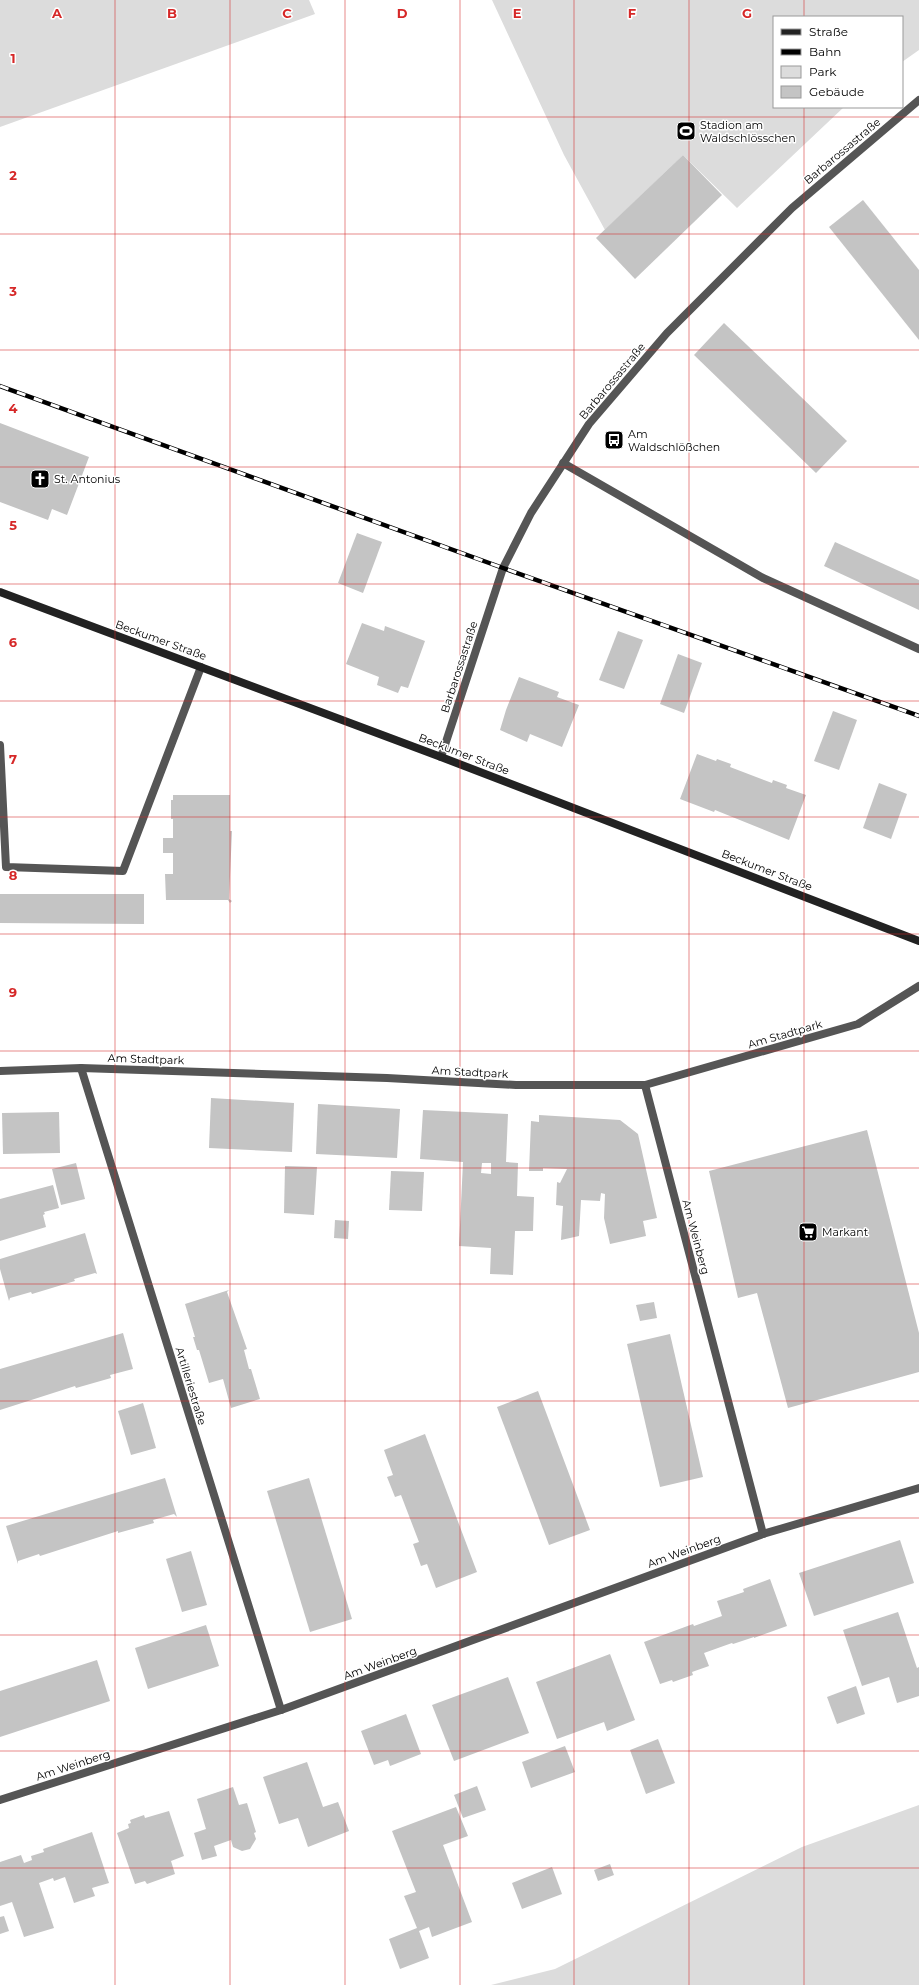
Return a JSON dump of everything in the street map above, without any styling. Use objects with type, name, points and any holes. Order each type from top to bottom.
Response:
[{"type":"main road","name":"Beckumer Straße","points":[[0,592],[441,757],[919,941]]},
{"type":"street","name":"Barbarossastraße","points":[[441,757],[503,568],[530,514],[563,463],[600,411],[667,333],[792,208],[919,100]]},
{"type":"street","points":[[563,463],[763,578],[919,649]]},
{"type":"street","points":[[0,745],[6,867],[123,871],[201,667]]},
{"type":"street","name":"Am Stadtpark","points":[[0,1071],[81,1068],[387,1078],[516,1085],[645,1085],[858,1024],[919,986]]},
{"type":"street","name":"Artilleriestraße","points":[[81,1068],[281,1710]]},
{"type":"street","name":"Am Weinberg","points":[[645,1085],[763,1534]]},
{"type":"street","name":"Am Weinberg","points":[[0,1800],[281,1710],[763,1534],[919,1488]]},
{"type":"green space","points":[[0,0],[309,0],[315,14],[0,127]]},
{"type":"green space","name":"Stadion am Waldschlösschen","points":[[492,0],[919,0],[919,50],[903,61],[903,16],[773,16],[773,108],[843,108],[737,208],[683,155],[605,230],[564,155]]},
{"type":"green space","points":[[919,1805],[919,1985],[491,1985],[555,1969],[802,1847]]},
{"type":"building","points":[[683,155],[722,195],[635,279],[596,238]]},
{"type":"building","points":[[863,200],[919,270],[919,340],[829,227]]},
{"type":"building","points":[[724,323],[847,441],[816,473],[694,355]]},
{"type":"building","name":"St. Antonius","points":[[0,423],[89,457],[67,515],[52,509],[48,520],[0,502]]},
{"type":"building","points":[[357,533],[382,542],[363,593],[338,583]]},
{"type":"building","points":[[835,542],[919,580],[919,610],[824,566]]},
{"type":"building","points":[[362,623],[384,631],[385,626],[425,641],[408,688],[401,686],[398,693],[377,685],[379,677],[346,664]]},
{"type":"building","points":[[618,631],[643,640],[624,689],[599,680]]},
{"type":"building","points":[[678,654],[702,663],[684,713],[660,704]]},
{"type":"building","points":[[519,677],[559,692],[557,697],[579,705],[562,747],[530,734],[527,742],[500,730]]},
{"type":"building","points":[[833,711],[857,720],[839,770],[814,761]]},
{"type":"building","points":[[697,754],[716,761],[717,759],[731,764],[730,767],[772,783],[773,780],[787,785],[786,788],[806,795],[789,840],[715,810],[714,812],[680,799]]},
{"type":"building","points":[[879,783],[907,794],[891,839],[863,828]]},
{"type":"building","points":[[173,795],[230,795],[230,831],[232,831],[229,899],[232,901],[230,903],[228,900],[166,900],[165,874],[173,874],[173,853],[163,853],[163,838],[173,838],[171,800],[173,800]]},
{"type":"building","points":[[0,894],[144,894],[144,924],[0,923]]},
{"type":"building","points":[[211,1098],[294,1103],[292,1152],[209,1148]]},
{"type":"building","points":[[318,1104],[400,1109],[397,1158],[316,1154]]},
{"type":"building","points":[[423,1110],[508,1114],[506,1162],[518,1163],[517,1196],[534,1197],[533,1231],[515,1231],[513,1275],[490,1274],[491,1248],[459,1246],[463,1162],[420,1159]],"holes":[[[482,1163],[491,1163],[491,1174],[481,1173]]]},
{"type":"building","points":[[59,1112],[60,1153],[3,1154],[2,1113]]},
{"type":"building","points":[[539,1115],[620,1120],[638,1134],[657,1218],[643,1221],[646,1236],[610,1244],[604,1218],[605,1194],[601,1193],[600,1201],[581,1200],[579,1236],[561,1240],[563,1206],[556,1205],[557,1182],[560,1183],[567,1169],[543,1168],[543,1171],[529,1171],[531,1121],[539,1122]]},
{"type":"building","name":"Markant","points":[[867,1130],[919,1333],[919,1372],[788,1408],[757,1293],[738,1298],[709,1171]]},
{"type":"building","points":[[76,1163],[85,1199],[61,1205],[52,1169]]},
{"type":"building","points":[[285,1166],[317,1167],[314,1215],[284,1213]]},
{"type":"building","points":[[391,1171],[424,1172],[422,1211],[389,1210]]},
{"type":"building","points":[[53,1185],[59,1208],[44,1212],[45,1214],[43,1215],[46,1227],[0,1241],[0,1199]]},
{"type":"building","points":[[335,1220],[349,1221],[348,1239],[334,1238]]},
{"type":"building","points":[[85,1233],[97,1274],[95,1273],[74,1279],[75,1281],[32,1294],[31,1292],[10,1298],[9,1301],[0,1269],[0,1259]]},
{"type":"building","points":[[229,1290],[227,1292],[247,1349],[244,1350],[260,1399],[231,1408],[223,1379],[209,1383],[199,1350],[197,1350],[193,1337],[195,1337],[185,1304]]},
{"type":"building","points":[[654,1302],[657,1318],[640,1321],[636,1305]]},
{"type":"building","points":[[123,1333],[133,1369],[110,1375],[111,1378],[76,1388],[75,1386],[0,1410],[0,1369]]},
{"type":"building","points":[[670,1334],[703,1477],[660,1487],[627,1344]]},
{"type":"building","points":[[538,1391],[590,1530],[549,1545],[497,1407]]},
{"type":"building","points":[[143,1403],[156,1448],[131,1455],[118,1411]]},
{"type":"building","points":[[425,1434],[477,1572],[436,1588],[427,1564],[421,1566],[413,1544],[419,1542],[401,1495],[395,1497],[387,1477],[393,1475],[384,1450]]},
{"type":"building","points":[[165,1478],[177,1517],[174,1514],[153,1520],[154,1523],[118,1533],[118,1531],[40,1556],[39,1554],[18,1561],[18,1564],[6,1526]]},
{"type":"building","points":[[309,1478],[352,1619],[310,1632],[267,1491]]},
{"type":"building","points":[[900,1540],[914,1583],[814,1616],[799,1573]]},
{"type":"building","points":[[191,1551],[207,1605],[182,1612],[166,1559]]},
{"type":"building","points":[[770,1579],[787,1626],[754,1638],[732,1643],[704,1653],[709,1666],[692,1672],[693,1675],[673,1682],[672,1680],[660,1684],[644,1642],[693,1624],[694,1626],[722,1616],[717,1601],[744,1592],[743,1589]]},
{"type":"building","points":[[898,1612],[917,1668],[919,1667],[919,1696],[897,1703],[889,1677],[862,1686],[843,1630]]},
{"type":"building","points":[[206,1625],[219,1666],[148,1689],[135,1648]]},
{"type":"building","points":[[610,1654],[635,1720],[607,1731],[604,1722],[557,1739],[536,1682]]},
{"type":"building","points":[[97,1660],[110,1701],[0,1737],[0,1691]]},
{"type":"building","points":[[508,1677],[529,1733],[454,1761],[432,1705]]},
{"type":"building","points":[[856,1686],[865,1714],[837,1724],[827,1697]]},
{"type":"building","points":[[406,1714],[421,1754],[390,1766],[388,1760],[374,1765],[361,1731]]},
{"type":"building","points":[[658,1739],[675,1783],[646,1794],[630,1750]]},
{"type":"building","points":[[565,1746],[575,1772],[531,1788],[522,1762]]},
{"type":"building","points":[[307,1762],[323,1807],[338,1802],[349,1831],[308,1847],[298,1818],[279,1824],[263,1777]]},
{"type":"building","points":[[477,1786],[486,1810],[463,1818],[454,1795]]},
{"type":"building","points":[[233,1787],[239,1805],[247,1803],[256,1832],[254,1833],[256,1839],[250,1849],[242,1851],[233,1847],[231,1840],[214,1846],[217,1856],[202,1860],[194,1833],[206,1829],[197,1799]]},
{"type":"building","points":[[456,1807],[468,1836],[443,1845],[472,1922],[432,1937],[429,1927],[419,1931],[429,1958],[400,1969],[389,1939],[417,1928],[404,1896],[416,1892],[392,1831]]},
{"type":"building","points":[[169,1811],[184,1856],[171,1861],[175,1874],[147,1884],[145,1881],[135,1884],[117,1833],[129,1828],[128,1824],[131,1823],[130,1820],[144,1815],[145,1818]]},
{"type":"building","points":[[92,1832],[109,1883],[92,1888],[95,1896],[74,1903],[65,1877],[54,1881],[53,1878],[39,1883],[54,1928],[24,1937],[12,1902],[0,1906],[0,1862],[21,1855],[24,1863],[32,1860],[31,1856],[44,1852],[43,1849]]},
{"type":"building","points":[[610,1864],[614,1875],[598,1881],[594,1870]]},
{"type":"building","points":[[552,1867],[562,1894],[522,1909],[512,1883]]},
{"type":"building","points":[[4,1916],[9,1931],[0,1934],[0,1917]]},
{"type":"railway","points":[[0,386],[503,568],[919,716]]},
{"type":"place","name":"Stadion am Waldschlösschen","points":[[686,131]]},
{"type":"place","name":"Am Waldschlößchen","points":[[614,440]]},
{"type":"place","name":"St. Antonius","points":[[40,479]]},
{"type":"place","name":"Markant","points":[[808,1232]]}]
